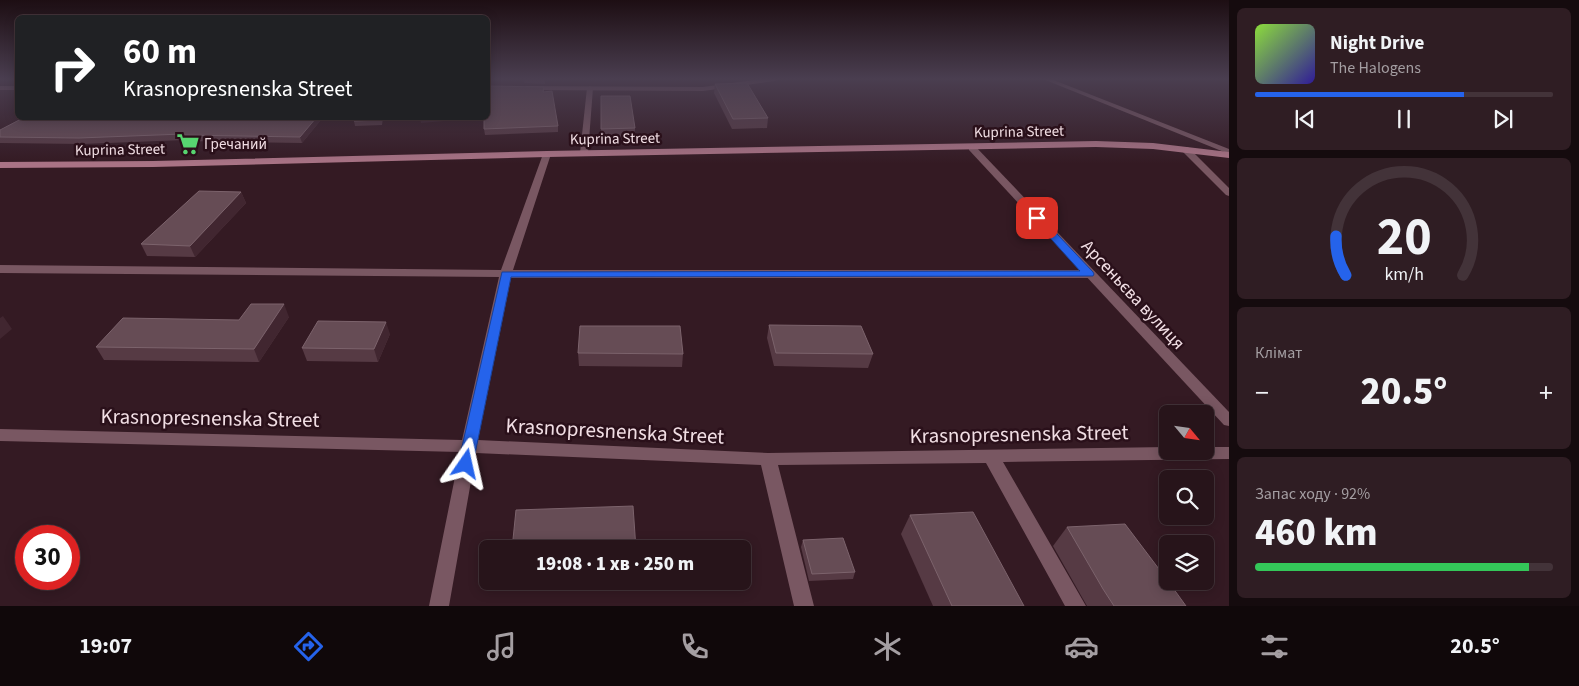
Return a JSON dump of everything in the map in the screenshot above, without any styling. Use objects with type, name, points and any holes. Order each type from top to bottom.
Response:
[{"type":"main road","name":"Kuprina Street","points":[[0,165],[154,164],[584,153],[972,148],[1096,144],[1185,149],[1229,154]]},
{"type":"street","points":[[439,606],[469,446],[506,274],[547,154]]},
{"type":"street","points":[[0,269],[506,274],[1089,274]]},
{"type":"street","name":"Krasnopresnenska Street","points":[[0,434],[469,446],[768,459],[1229,453]]},
{"type":"street","points":[[990,456],[1076,606]]},
{"type":"street","points":[[768,459],[804,606]]},
{"type":"lane","points":[[584,153],[588,107]]},
{"type":"lane","points":[[1115,107],[1229,154]]},
{"type":"lane","name":"Арсеньєва вулиця","points":[[972,148],[1229,421]]},
{"type":"lane","points":[[1185,149],[1229,193]]},
{"type":"building","points":[[490,107],[555,107],[558,126],[484,129],[484,120],[490,120]]},
{"type":"building","points":[[601,107],[632,107],[635,128],[601,129]]},
{"type":"building","points":[[727,107],[762,107],[768,118],[733,119]]},
{"type":"building","points":[[19,120],[314,120],[300,137],[183,134],[79,138],[0,137],[0,130]]},
{"type":"building","points":[[199,191],[241,192],[190,246],[141,244]]},
{"type":"building","points":[[251,304],[284,304],[254,349],[96,347],[123,318],[239,320]]},
{"type":"building","points":[[318,321],[386,322],[374,349],[302,348]]},
{"type":"building","points":[[769,325],[861,326],[873,354],[776,353]]},
{"type":"building","points":[[580,326],[680,326],[683,354],[578,353]]},
{"type":"building","points":[[633,506],[635,540],[513,540],[516,510]]},
{"type":"building","points":[[973,512],[1024,606],[952,606],[910,515]]},
{"type":"building","points":[[1125,524],[1159,569],[1159,590],[1174,590],[1186,606],[1114,606],[1067,527]]},
{"type":"building","points":[[843,538],[855,572],[812,574],[803,540]]},
{"type":"place","name":"Гречаний","points":[[188,144]]},
{"type":"route","points":[[466,464],[506,274],[1089,274],[1037,218]]}]
